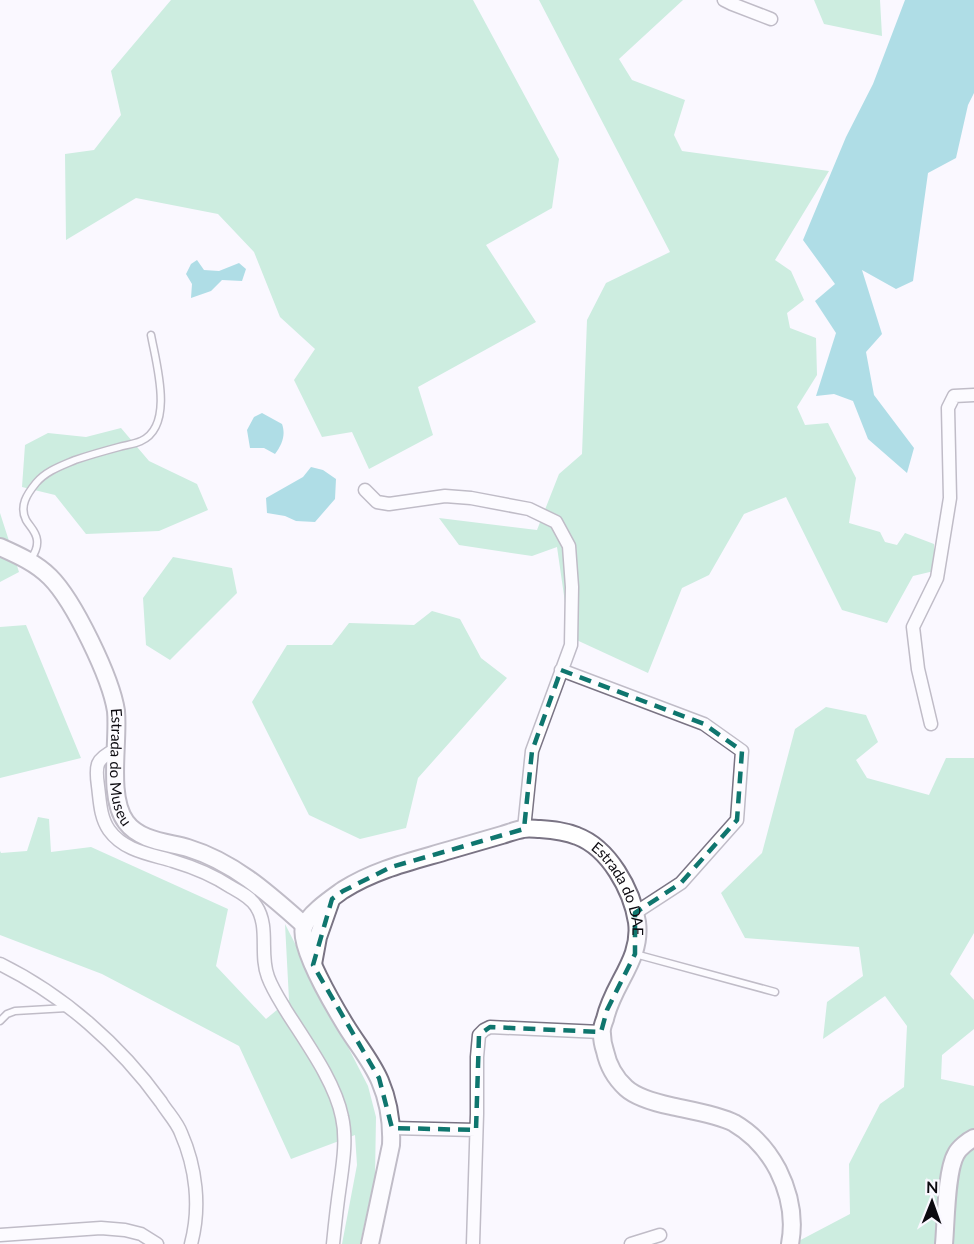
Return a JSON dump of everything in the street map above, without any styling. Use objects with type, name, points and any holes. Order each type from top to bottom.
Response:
[{"type":"street","points":[[724,0],[771,19]]},
{"type":"street","points":[[931,724],[918,669],[913,627],[937,578],[950,498],[948,408],[954,396],[974,395]]},
{"type":"street","points":[[365,490],[377,502],[389,504],[445,496],[529,509],[556,522],[569,546],[572,587],[571,645],[532,751],[524,829]]},
{"type":"street","name":"Estrada do Museu","points":[[0,547],[29,561],[50,578],[69,601],[96,654],[116,711],[116,796],[120,813],[128,825],[139,834],[189,848],[237,871],[270,895],[304,926]]},
{"type":"street","points":[[561,670],[704,724],[742,751],[737,820],[681,883],[635,913]]},
{"type":"street","points":[[115,750],[99,760],[97,780],[102,814],[109,829],[119,841],[135,850],[195,868],[222,881],[248,897],[261,915],[267,976],[327,1079],[343,1119],[344,1148],[333,1244]]},
{"type":"street","name":"Estrada do DAE","points":[[304,926],[314,913],[343,891],[391,867],[524,829],[558,830],[579,836],[601,851],[620,874],[637,921],[638,939],[635,954],[607,1010],[601,1032]]},
{"type":"street","points":[[313,965],[318,937],[332,899]]},
{"type":"street","points":[[304,926],[304,944],[313,965],[345,1025],[379,1078],[387,1099],[392,1128],[391,1145],[370,1244]]},
{"type":"street","points":[[0,963],[26,976],[71,1008],[115,1048],[150,1088],[180,1130],[193,1167],[195,1186],[195,1229],[191,1244]]},
{"type":"street","points":[[473,1244],[479,1035],[484,1029],[504,1026],[601,1032],[605,1054],[612,1071],[628,1090],[653,1102],[733,1122],[752,1136],[770,1156],[783,1181],[792,1206],[793,1223],[790,1244]]},
{"type":"street","points":[[392,1128],[476,1130]]},
{"type":"street","points":[[944,1244],[950,1172],[956,1153],[974,1138]]},
{"type":"street","points":[[0,1235],[101,1228],[141,1234],[157,1244]]},
{"type":"street","points":[[631,1244],[660,1234]]},
{"type":"lane","points":[[29,561],[36,550],[37,539],[23,511],[24,501],[39,480],[56,467],[140,442],[154,433],[161,407],[158,371],[151,335]]},
{"type":"lane","points":[[635,954],[775,992]]},
{"type":"lane","points":[[0,1021],[7,1014],[15,1011],[71,1008]]},
{"type":"highlighted area","points":[[561,670],[704,724],[742,751],[737,820],[681,883],[635,913],[635,954],[607,1010],[601,1032],[490,1027],[479,1035],[476,1130],[392,1128],[379,1078],[313,965],[332,899],[343,891],[391,867],[524,829],[532,751]]},
{"type":"green space","points":[[171,0],[473,0],[559,159],[552,208],[486,245],[536,322],[418,387],[433,435],[369,469],[352,432],[322,437],[294,380],[315,349],[280,317],[254,252],[218,214],[136,198],[66,240],[65,154],[94,150],[121,115],[111,71]]},
{"type":"green space","points":[[539,0],[683,0],[619,59],[632,80],[685,100],[674,135],[682,151],[829,171],[775,260],[791,271],[804,300],[787,313],[790,328],[816,338],[817,375],[797,407],[805,425],[828,423],[856,478],[849,523],[880,532],[885,542],[897,545],[905,533],[934,544],[934,571],[913,576],[887,623],[842,610],[786,497],[744,514],[709,575],[682,588],[648,673],[570,637],[557,547],[532,556],[459,545],[439,518],[537,530],[559,474],[582,454],[587,320],[606,283],[670,252]]},
{"type":"green space","points":[[814,0],[880,0],[882,36],[824,24]]},
{"type":"green space","points":[[121,428],[149,461],[197,484],[208,510],[159,531],[86,534],[55,495],[22,487],[25,445],[48,433],[86,437]]},
{"type":"green space","points":[[0,513],[19,572],[0,582]]},
{"type":"green space","points":[[173,557],[232,568],[237,593],[170,660],[146,645],[143,598]]},
{"type":"green space","points":[[432,611],[460,619],[481,658],[507,678],[418,778],[406,828],[360,839],[309,815],[252,702],[287,645],[332,645],[349,623],[414,625]]},
{"type":"green space","points":[[26,625],[81,758],[0,778],[0,627]]},
{"type":"green space","points":[[826,707],[866,715],[878,742],[856,760],[867,778],[929,795],[946,758],[974,758],[974,933],[950,974],[974,1000],[974,1029],[942,1055],[941,1079],[974,1086],[974,1244],[793,1244],[850,1214],[849,1164],[880,1104],[904,1087],[907,1026],[885,996],[823,1039],[827,1002],[863,976],[859,947],[745,938],[721,893],[762,853],[795,729]]},
{"type":"green space","points":[[38,817],[49,819],[51,852],[91,847],[228,909],[216,966],[266,1019],[289,1000],[285,924],[368,1086],[376,1117],[375,1176],[360,1244],[342,1244],[357,1165],[355,1135],[291,1159],[239,1046],[102,974],[0,935],[0,851],[1,853],[27,851]]},
{"type":"water","points":[[905,0],[974,0],[974,93],[968,105],[956,158],[928,173],[913,281],[896,289],[862,270],[882,334],[866,352],[874,395],[914,448],[907,473],[868,439],[853,401],[834,394],[816,396],[836,333],[815,301],[835,284],[803,240],[846,137],[873,84]]},
{"type":"water","points":[[197,260],[204,270],[219,271],[239,263],[246,269],[242,281],[222,280],[211,291],[191,298],[192,284],[186,274],[191,264]]},
{"type":"water","points":[[262,413],[282,424],[283,440],[275,454],[264,448],[250,448],[247,430],[254,417]]},
{"type":"water","points":[[311,467],[323,470],[336,479],[335,499],[315,522],[296,521],[285,516],[267,513],[266,498],[303,477]]}]
